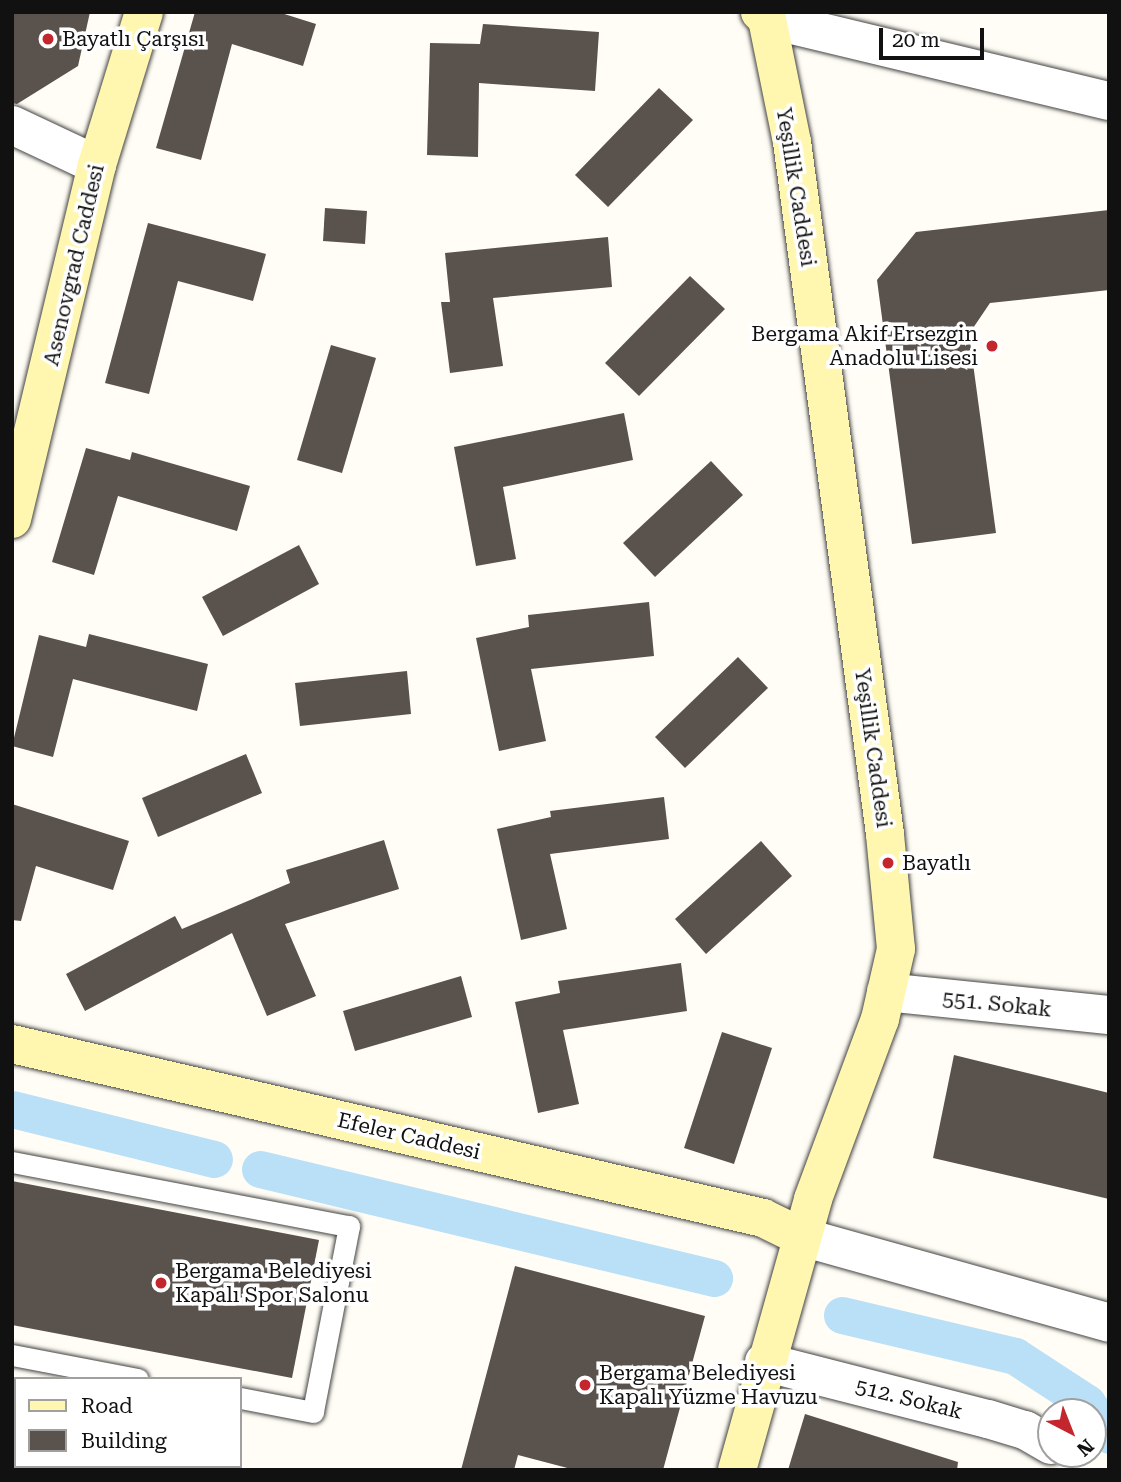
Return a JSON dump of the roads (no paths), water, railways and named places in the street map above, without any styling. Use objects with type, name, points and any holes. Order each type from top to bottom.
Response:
[{"type":"main road","name":"Asenovgrad Caddesi","points":[[12,519],[97,164],[144,12]]},
{"type":"main road","name":"Yeşillik Caddesi","points":[[737,1470],[764,1362],[802,1237],[886,992],[896,949],[885,834],[792,142],[764,16]]},
{"type":"main road","name":"Efeler Caddesi","points":[[12,1044],[725,1208],[763,1218],[802,1237]]},
{"type":"street","points":[[764,16],[1109,101]]},
{"type":"street","points":[[12,125],[97,164]]},
{"type":"street","name":"551. Sokak","points":[[886,992],[1109,1015]]},
{"type":"street","points":[[802,1237],[1109,1322]]},
{"type":"street","name":"512. Sokak","points":[[764,1362],[989,1419],[1025,1430],[1037,1437]]},
{"type":"lane","points":[[12,1162],[349,1226],[313,1412],[242,1398]]},
{"type":"lane","points":[[12,1355],[128,1377]]},
{"type":"waterway","points":[[12,1109],[214,1159]]},
{"type":"waterway","points":[[260,1169],[714,1278]]},
{"type":"waterway","points":[[842,1315],[1015,1356],[1087,1403],[1109,1435]]},
{"type":"place","name":"Bayatlı Çarşısı","points":[[48,39]]},
{"type":"place","name":"Bergama Akif Ersezgin Anadolu Lisesi","points":[[992,346]]},
{"type":"place","name":"Bayatlı","points":[[888,863]]},
{"type":"place","name":"Bergama Belediyesi Kapalı Spor Salonu","points":[[161,1283]]},
{"type":"place","name":"Bergama Belediyesi Kapalı Yüzme Havuzu","points":[[585,1385]]}]
